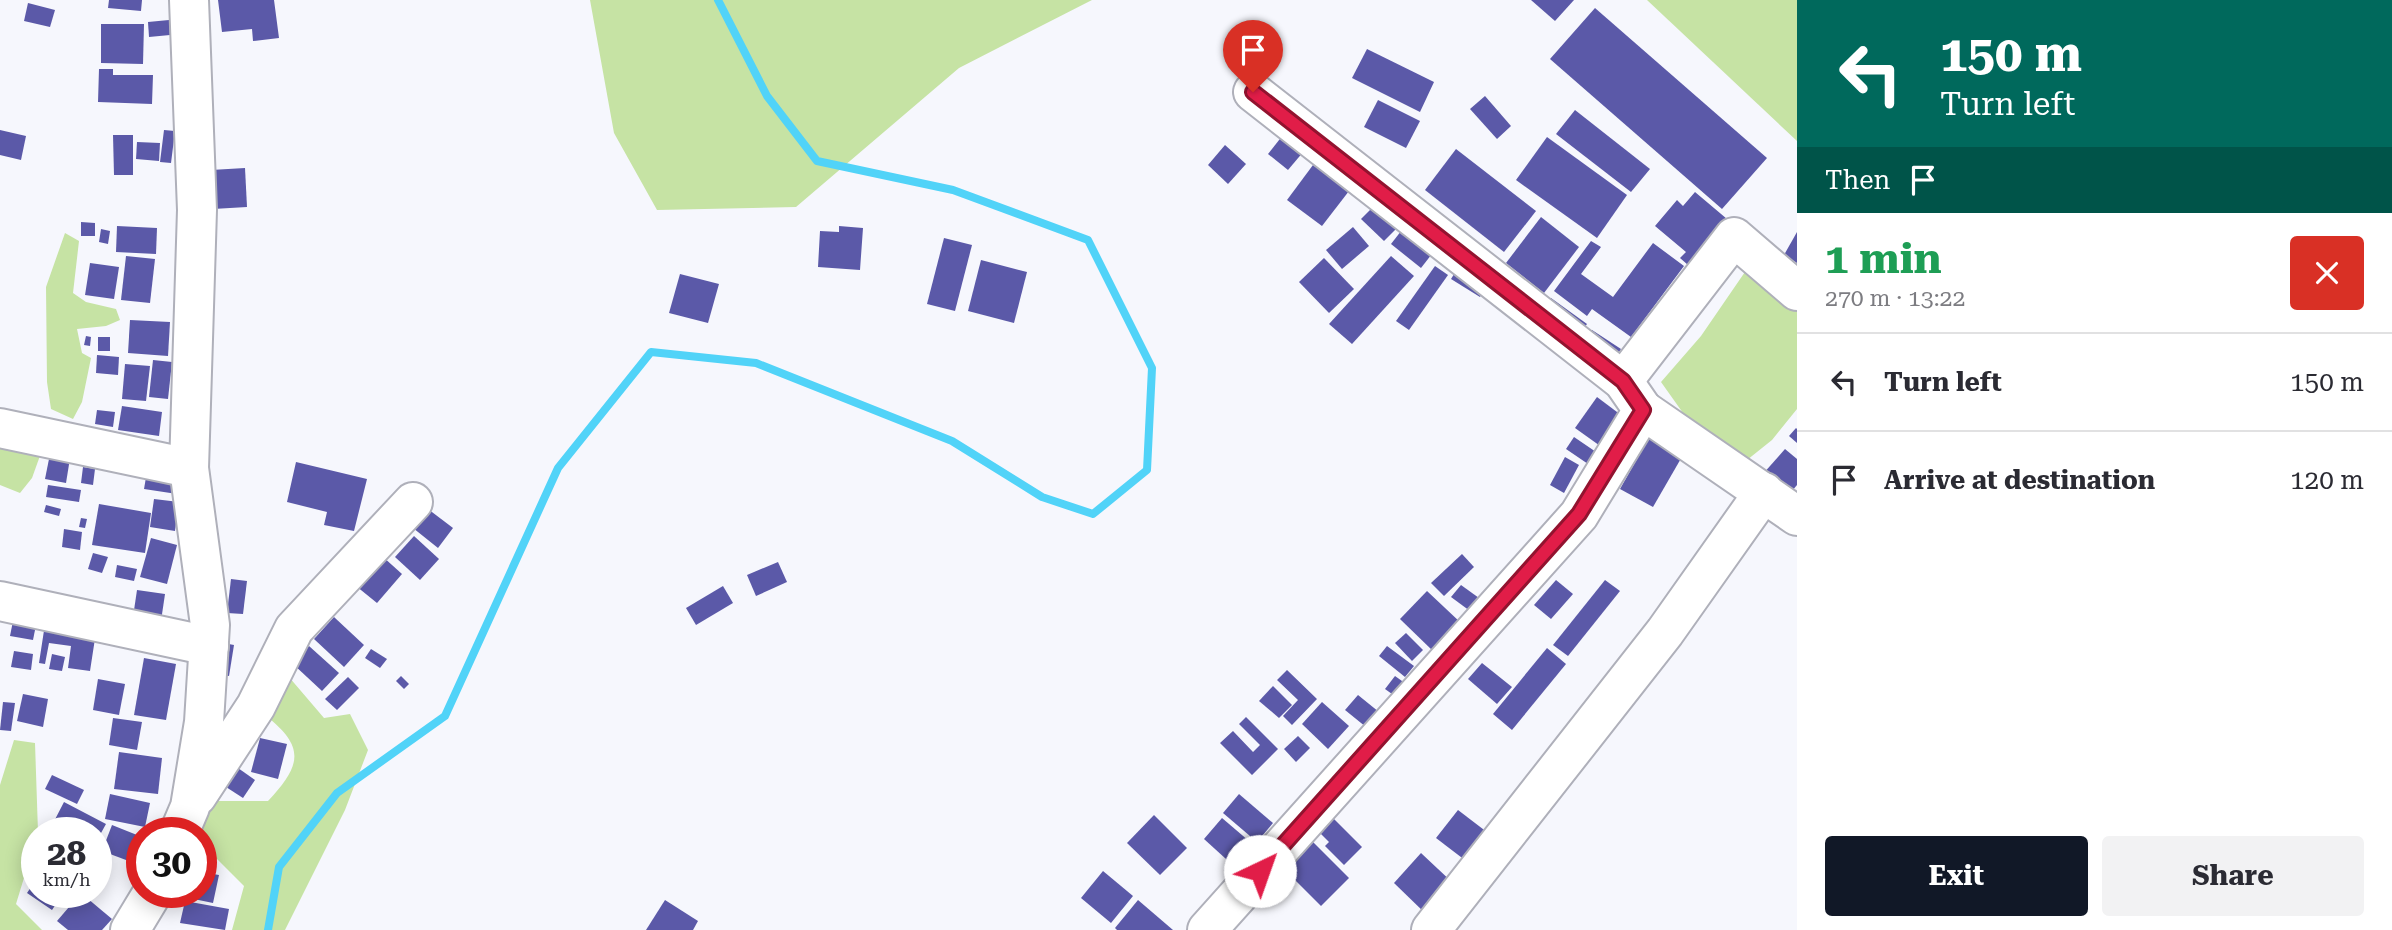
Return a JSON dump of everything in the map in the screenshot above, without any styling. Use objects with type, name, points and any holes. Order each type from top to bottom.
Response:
[{"type":"street","points":[[185,817],[204,722],[210,625],[190,468],[197,210],[189,0]]},
{"type":"street","points":[[1253,92],[1633,395],[1797,516]]},
{"type":"street","points":[[1206,930],[1579,514],[1633,395],[1734,237],[1797,291]]},
{"type":"street","points":[[0,428],[190,468]]},
{"type":"street","points":[[1431,930],[1665,632],[1765,492]]},
{"type":"street","points":[[186,817],[256,706],[294,629],[413,502]]},
{"type":"street","points":[[0,601],[209,646]]},
{"type":"green space","points":[[590,0],[1092,0],[959,68],[796,207],[657,210],[614,133]]},
{"type":"green space","points":[[1647,0],[1797,0],[1797,141]]},
{"type":"green space","points":[[65,233],[79,241],[73,293],[86,302],[116,309],[120,320],[106,326],[77,329],[82,353],[91,358],[82,402],[73,419],[51,409],[47,382],[46,287]]},
{"type":"green space","points":[[1747,269],[1797,306],[1797,409],[1772,440],[1742,464],[1688,420],[1661,382],[1701,336]]},
{"type":"green space","points":[[0,438],[41,453],[32,478],[20,493],[0,485]]},
{"type":"green space","points":[[283,670],[324,718],[350,714],[368,750],[345,810],[285,930],[232,930],[244,886],[217,859],[217,817],[197,817],[218,801],[268,801],[279,789],[292,767],[293,747],[288,737],[266,716]]},
{"type":"green space","points":[[14,740],[35,743],[37,817],[21,817],[21,888],[16,904],[42,930],[0,930],[0,785]]},
{"type":"building","points":[[109,0],[142,0],[141,11],[108,8]]},
{"type":"building","points":[[218,0],[274,0],[279,38],[253,41],[252,29],[222,32]]},
{"type":"building","points":[[1531,0],[1574,0],[1555,21]]},
{"type":"building","points":[[28,3],[55,10],[50,27],[24,21]]},
{"type":"building","points":[[1595,8],[1767,158],[1722,209],[1550,59]]},
{"type":"building","points":[[169,20],[170,35],[149,37],[148,22]]},
{"type":"building","points":[[101,24],[144,24],[143,64],[101,63]]},
{"type":"building","points":[[1367,49],[1434,82],[1420,112],[1352,78]]},
{"type":"building","points":[[99,69],[113,69],[113,75],[153,75],[152,104],[98,102]]},
{"type":"building","points":[[1485,96],[1511,126],[1497,139],[1470,109]]},
{"type":"building","points":[[1378,100],[1420,121],[1406,148],[1364,127]]},
{"type":"building","points":[[1575,110],[1650,169],[1631,192],[1556,134]]},
{"type":"building","points":[[0,130],[26,136],[21,160],[0,155]]},
{"type":"building","points":[[164,130],[175,131],[171,163],[160,162]]},
{"type":"building","points":[[113,135],[133,135],[133,175],[114,175]]},
{"type":"building","points":[[1283,135],[1304,151],[1288,170],[1268,154]]},
{"type":"building","points":[[1547,137],[1627,195],[1597,238],[1516,180]]},
{"type":"building","points":[[137,142],[160,143],[159,161],[136,159]]},
{"type":"building","points":[[1225,145],[1246,164],[1228,184],[1208,165]]},
{"type":"building","points":[[1456,149],[1536,211],[1504,252],[1425,190]]},
{"type":"building","points":[[1313,165],[1349,191],[1322,226],[1287,200]]},
{"type":"building","points":[[245,168],[247,207],[213,209],[211,170]]},
{"type":"building","points":[[1695,192],[1727,219],[1688,265],[1680,258],[1686,252],[1655,226],[1677,200],[1683,206]]},
{"type":"building","points":[[1378,202],[1401,224],[1384,241],[1361,219]]},
{"type":"building","points":[[1541,217],[1579,247],[1544,293],[1506,263]]},
{"type":"building","points":[[81,222],[95,223],[95,236],[81,236]]},
{"type":"building","points":[[117,226],[157,228],[156,254],[116,252]]},
{"type":"building","points":[[839,226],[863,228],[860,270],[818,267],[820,231],[839,232]]},
{"type":"building","points":[[1405,226],[1435,250],[1421,268],[1391,244]]},
{"type":"building","points":[[1353,227],[1369,246],[1342,269],[1326,250]]},
{"type":"building","points":[[101,229],[110,231],[108,244],[99,242]]},
{"type":"building","points":[[1797,232],[1797,263],[1784,255]]},
{"type":"building","points":[[944,238],[972,245],[955,311],[927,304]]},
{"type":"building","points":[[1591,241],[1601,247],[1581,274],[1613,297],[1653,243],[1684,266],[1631,337],[1592,309],[1587,316],[1554,291]]},
{"type":"building","points":[[126,256],[155,259],[150,303],[121,300]]},
{"type":"building","points":[[1391,256],[1414,276],[1352,344],[1329,324]]},
{"type":"building","points":[[1324,258],[1354,289],[1329,313],[1299,282]]},
{"type":"building","points":[[981,260],[1027,272],[1014,323],[968,311]]},
{"type":"building","points":[[90,263],[119,267],[114,299],[85,295]]},
{"type":"building","points":[[1461,263],[1490,281],[1480,297],[1451,279]]},
{"type":"building","points":[[1435,266],[1448,275],[1409,330],[1396,321]]},
{"type":"building","points":[[680,274],[719,284],[708,323],[669,313]]},
{"type":"building","points":[[1551,298],[1587,324],[1579,335],[1543,308]]},
{"type":"building","points":[[130,320],[170,322],[168,356],[128,353]]},
{"type":"building","points":[[1592,330],[1621,349],[1612,363],[1583,344]]},
{"type":"building","points":[[86,336],[91,337],[90,346],[84,345]]},
{"type":"building","points":[[98,337],[110,337],[110,351],[98,351]]},
{"type":"building","points":[[97,355],[119,357],[118,375],[96,373]]},
{"type":"building","points":[[153,360],[172,362],[168,399],[149,397]]},
{"type":"building","points":[[125,364],[150,366],[146,401],[122,399]]},
{"type":"building","points":[[1597,397],[1625,418],[1603,448],[1575,428]]},
{"type":"building","points":[[122,406],[162,412],[159,436],[118,430]]},
{"type":"building","points":[[97,410],[115,412],[113,427],[95,424]]},
{"type":"building","points":[[1797,429],[1797,443],[1789,436]]},
{"type":"building","points":[[1650,436],[1683,455],[1653,507],[1620,489]]},
{"type":"building","points":[[1574,437],[1599,454],[1591,466],[1566,449]]},
{"type":"building","points":[[51,449],[71,452],[66,483],[45,479]]},
{"type":"building","points":[[1785,449],[1797,459],[1797,485],[1787,497],[1762,475]]},
{"type":"building","points":[[1565,457],[1579,465],[1564,493],[1550,485]]},
{"type":"building","points":[[296,462],[367,479],[354,531],[324,525],[327,512],[287,502]]},
{"type":"building","points":[[148,466],[180,470],[177,494],[144,489]]},
{"type":"building","points":[[83,467],[95,469],[93,485],[81,483]]},
{"type":"building","points":[[48,485],[81,490],[79,502],[46,497]]},
{"type":"building","points":[[154,499],[179,502],[175,531],[150,527]]},
{"type":"building","points":[[99,504],[151,513],[145,553],[92,545]]},
{"type":"building","points":[[46,505],[61,509],[59,516],[44,512]]},
{"type":"building","points":[[428,509],[453,528],[438,548],[413,528]]},
{"type":"building","points":[[81,518],[87,519],[85,528],[79,527]]},
{"type":"building","points":[[64,529],[82,532],[80,550],[62,547]]},
{"type":"building","points":[[414,536],[439,559],[420,580],[395,557]]},
{"type":"building","points":[[151,538],[177,545],[167,584],[140,577]]},
{"type":"building","points":[[93,553],[108,557],[102,573],[88,569]]},
{"type":"building","points":[[1462,554],[1474,567],[1444,596],[1431,583]]},
{"type":"building","points":[[382,556],[402,574],[377,603],[356,586]]},
{"type":"building","points":[[778,562],[787,582],[756,596],[747,575]]},
{"type":"building","points":[[117,565],[137,569],[134,581],[115,577]]},
{"type":"building","points":[[231,579],[247,581],[243,614],[227,613]]},
{"type":"building","points":[[1556,580],[1573,594],[1551,619],[1534,605]]},
{"type":"building","points":[[1605,580],[1620,591],[1568,656],[1553,645]]},
{"type":"building","points":[[1461,585],[1479,598],[1470,611],[1451,597]]},
{"type":"building","points":[[723,586],[733,603],[696,625],[686,608]]},
{"type":"building","points":[[137,590],[165,594],[161,621],[133,617]]},
{"type":"building","points":[[1427,591],[1461,623],[1434,652],[1400,619]]},
{"type":"building","points":[[334,617],[364,645],[344,667],[314,639]]},
{"type":"building","points":[[13,621],[36,625],[33,640],[10,636]]},
{"type":"building","points":[[45,624],[96,632],[90,671],[68,668],[71,646],[49,643],[45,664],[39,663]]},
{"type":"building","points":[[1406,633],[1423,650],[1412,661],[1395,643]]},
{"type":"building","points":[[218,642],[234,645],[229,676],[212,673]]},
{"type":"building","points":[[309,646],[339,673],[322,691],[293,664]]},
{"type":"building","points":[[1387,646],[1414,666],[1405,677],[1379,656]]},
{"type":"building","points":[[1547,648],[1566,664],[1512,730],[1493,714]]},
{"type":"building","points":[[371,649],[387,659],[380,668],[365,658]]},
{"type":"building","points":[[14,651],[33,654],[31,670],[11,667]]},
{"type":"building","points":[[52,654],[65,657],[62,671],[49,669]]},
{"type":"building","points":[[144,658],[176,664],[166,720],[134,715]]},
{"type":"building","points":[[1482,663],[1512,687],[1497,704],[1468,679]]},
{"type":"building","points":[[1287,670],[1317,699],[1292,725],[1283,716],[1298,700],[1277,680]]},
{"type":"building","points":[[401,676],[409,684],[404,689],[396,681]]},
{"type":"building","points":[[1395,676],[1409,686],[1399,699],[1385,689]]},
{"type":"building","points":[[348,677],[359,688],[337,710],[325,699]]},
{"type":"building","points":[[98,679],[125,684],[119,715],[93,710]]},
{"type":"building","points":[[1273,686],[1292,705],[1279,718],[1259,701]]},
{"type":"building","points":[[23,694],[48,699],[43,727],[17,721]]},
{"type":"building","points":[[1358,695],[1379,712],[1366,727],[1345,710]]},
{"type":"building","points":[[3,702],[15,703],[11,731],[0,730]]},
{"type":"building","points":[[1322,702],[1349,726],[1328,749],[1302,724]]},
{"type":"building","points":[[1246,717],[1278,749],[1252,775],[1220,743],[1233,731],[1253,752],[1260,745],[1239,724]]},
{"type":"building","points":[[113,718],[142,722],[137,750],[109,745]]},
{"type":"building","points":[[1298,736],[1310,748],[1296,762],[1284,749]]},
{"type":"building","points":[[260,738],[287,744],[278,779],[251,772]]},
{"type":"building","points":[[119,752],[162,758],[158,794],[114,789]]},
{"type":"building","points":[[238,768],[255,780],[243,798],[226,787]]},
{"type":"building","points":[[52,775],[84,790],[77,804],[45,789]]},
{"type":"building","points":[[110,794],[150,803],[147,817],[126,817],[126,823],[105,817]]},
{"type":"building","points":[[1239,794],[1273,823],[1257,842],[1223,813]]},
{"type":"building","points":[[64,802],[93,817],[56,817]]},
{"type":"building","points":[[1458,810],[1492,836],[1470,864],[1436,838]]},
{"type":"building","points":[[1327,812],[1362,847],[1344,865],[1325,846],[1329,842],[1313,826]]},
{"type":"building","points":[[1154,815],[1187,848],[1160,875],[1127,843]]},
{"type":"building","points":[[1222,818],[1256,847],[1237,869],[1204,839]]},
{"type":"building","points":[[112,825],[126,831],[126,860],[112,855]]},
{"type":"building","points":[[1306,835],[1349,878],[1321,906],[1278,863]]},
{"type":"building","points":[[1421,853],[1454,884],[1426,914],[1394,883]]},
{"type":"building","points":[[1103,871],[1133,896],[1111,923],[1081,898]]},
{"type":"building","points":[[665,900],[698,921],[693,930],[646,930]]},
{"type":"building","points":[[1138,900],[1173,930],[1117,930],[1115,928]]},
{"type":"building","points":[[68,908],[99,908],[112,919],[102,930],[68,930],[57,921]]},
{"type":"building","points":[[183,908],[229,909],[225,930],[180,923]]},
{"type":"waterway","points":[[268,930],[279,867],[337,793],[445,716],[558,468],[651,352],[756,363],[952,441],[1042,497],[1093,514],[1147,470],[1152,368],[1088,240],[953,190],[817,161],[767,96],[718,0]]},
{"type":"route","points":[[1253,92],[1623,381],[1643,410],[1579,514],[1260,871]]}]
